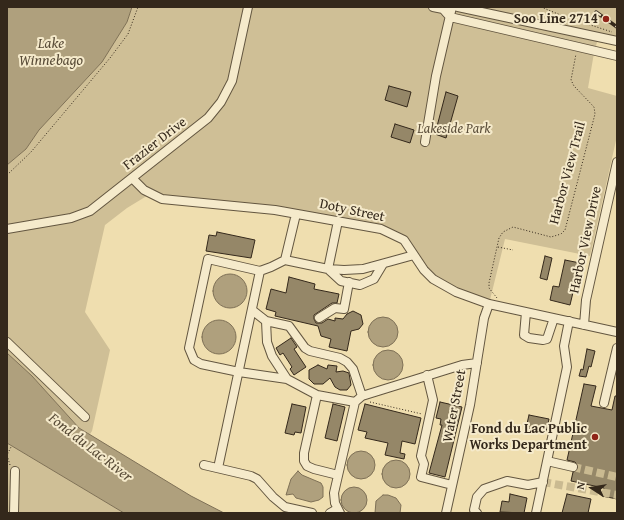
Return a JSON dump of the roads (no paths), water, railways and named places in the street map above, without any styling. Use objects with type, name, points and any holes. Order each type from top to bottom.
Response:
[{"type":"street","name":"Frazier Drive","points":[[7,230],[80,216],[95,207],[206,120],[221,102],[234,74],[248,7]]},
{"type":"street","points":[[425,142],[436,76],[450,17],[448,8],[433,7]]},
{"type":"street","points":[[458,7],[617,41]]},
{"type":"street","points":[[450,17],[617,56]]},
{"type":"street","name":"Harbor View Drive","points":[[584,325],[586,300],[617,162]]},
{"type":"street","name":"Doty Street","points":[[132,178],[144,190],[162,199],[296,214],[390,232],[404,240],[424,270],[443,286],[489,304],[617,332]]},
{"type":"street","points":[[284,260],[296,214]]},
{"type":"street","points":[[328,269],[338,221]]},
{"type":"street","points":[[414,255],[363,269],[328,269],[284,260],[271,267],[260,270],[208,259],[189,348],[194,360],[201,364],[239,372],[287,379],[317,395],[358,399],[427,375],[477,363]]},
{"type":"street","points":[[328,269],[341,281],[360,285],[368,283],[374,279],[383,264]]},
{"type":"street","points":[[218,468],[260,270]]},
{"type":"street","points":[[319,318],[335,308],[344,309],[349,282]]},
{"type":"street","name":"Water Street","points":[[446,513],[470,405],[484,318],[489,304]]},
{"type":"street","points":[[252,310],[266,321],[289,326],[305,348],[310,351],[340,358],[347,362],[355,374],[358,399],[334,493],[336,512]]},
{"type":"street","points":[[526,312],[524,335],[529,338],[543,340],[547,339],[554,318]]},
{"type":"street","points":[[266,321],[266,342],[272,356],[287,379]]},
{"type":"street","points":[[536,513],[567,367],[564,346],[569,321]]},
{"type":"street","points":[[7,342],[85,417]]},
{"type":"street","points":[[604,403],[617,348]]},
{"type":"street","points":[[427,375],[434,400],[421,456],[424,464],[421,477],[452,484]]},
{"type":"street","points":[[317,395],[304,453],[304,461],[307,466],[338,475]]},
{"type":"street","points":[[547,461],[573,467]]},
{"type":"street","points":[[204,465],[251,476],[263,485],[279,503],[285,507],[312,513]]},
{"type":"street","points":[[14,513],[15,471]]},
{"type":"street","points":[[477,513],[474,510],[477,498],[484,489],[507,481],[528,485],[543,482]]},
{"type":"water","name":"Lake Winnebago","points":[[7,7],[132,7],[127,22],[102,62],[39,130],[26,149],[7,165]]},
{"type":"water","points":[[227,274],[233,274],[237,275],[244,281],[247,291],[246,298],[240,305],[233,308],[227,308],[223,307],[216,301],[213,294],[213,288],[214,284],[220,277]]},
{"type":"water","points":[[383,317],[394,321],[398,332],[394,343],[383,347],[372,343],[368,332],[372,321]]},
{"type":"water","points":[[219,320],[231,325],[236,337],[231,349],[219,354],[207,349],[202,337],[207,325]]},
{"type":"water","points":[[388,350],[399,354],[403,365],[399,376],[388,380],[377,376],[373,365],[377,354]]},
{"type":"water","name":"Fond du Lac River","points":[[7,353],[32,376],[79,428],[191,496],[224,513],[124,513],[7,443]]},
{"type":"water","points":[[361,451],[371,455],[375,465],[371,475],[361,479],[351,475],[347,465],[351,455]]},
{"type":"water","points":[[396,460],[406,464],[410,474],[406,484],[396,488],[386,484],[382,474],[386,464]]},
{"type":"water","points":[[298,471],[302,475],[321,483],[323,487],[323,497],[319,500],[311,502],[296,498],[293,494],[286,495],[291,479]]},
{"type":"water","points":[[354,487],[363,491],[367,500],[363,509],[354,513],[345,509],[341,500],[345,491]]},
{"type":"water","points":[[383,495],[396,498],[401,505],[400,513],[375,513],[376,501]]},
{"type":"tunnel","points":[[573,467],[617,477]]},
{"type":"tunnel","points":[[543,482],[617,495]]},
{"type":"railway","points":[[596,12],[617,27]]},
{"type":"place","name":"Soo Line 2714","points":[[606,19]]},
{"type":"place","name":"Fond du Lac Public Works Department","points":[[595,437]]},
{"type":"park label","name":"Lakeside Park","points":[[454,129]]}]
